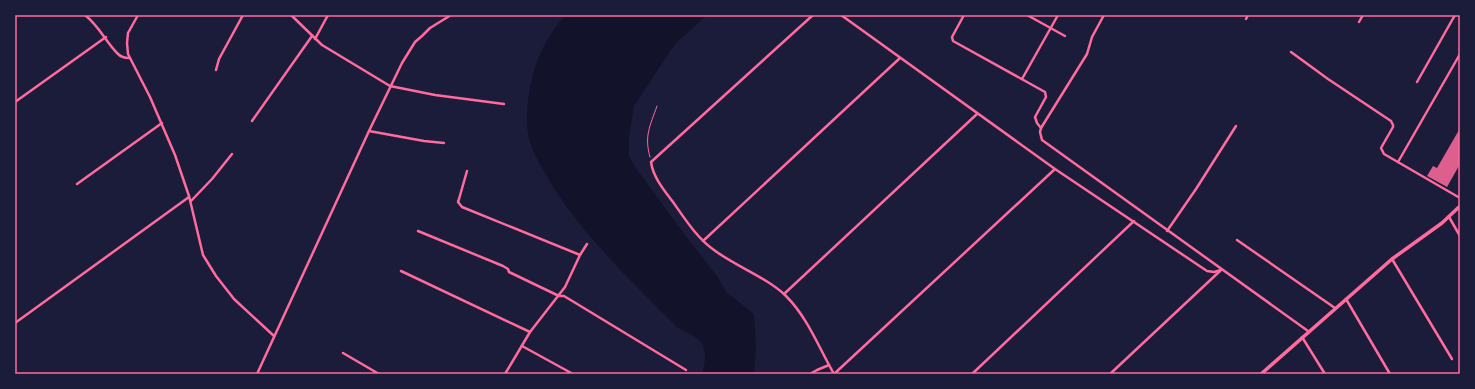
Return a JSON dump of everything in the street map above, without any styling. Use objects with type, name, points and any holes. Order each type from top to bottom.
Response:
[{"type":"main road","points":[[1261,374],[1392,259],[1449,218],[1460,206]]},
{"type":"street","points":[[85,15],[106,37],[118,54],[124,58],[130,58]]},
{"type":"street","points":[[138,15],[130,27],[127,38],[127,50],[162,123],[191,201],[201,248],[208,265],[234,299],[274,336]]},
{"type":"street","points":[[216,70],[219,59],[243,15]]},
{"type":"street","points":[[290,15],[322,45],[390,86],[435,95],[504,104]]},
{"type":"street","points":[[252,121],[313,38],[328,15]]},
{"type":"street","points":[[257,374],[390,86],[415,42],[430,28],[451,15]]},
{"type":"street","points":[[813,15],[652,162],[652,168],[658,180],[703,241],[725,258],[784,294],[799,312],[811,331],[834,374],[1055,169]]},
{"type":"street","points":[[841,15],[1055,169],[1207,270],[1214,272],[1221,270]]},
{"type":"street","points":[[964,15],[952,37],[953,41],[1046,93],[1046,97],[1035,117],[1037,124],[1041,128]]},
{"type":"street","points":[[1027,15],[1066,36]]},
{"type":"street","points":[[1022,79],[1058,15]]},
{"type":"street","points":[[1104,15],[1092,37],[1087,54],[1041,128],[1040,132],[1042,140],[1308,332]]},
{"type":"street","points":[[1246,19],[1248,15]]},
{"type":"street","points":[[1359,22],[1363,15]]},
{"type":"street","points":[[1417,82],[1455,15]]},
{"type":"street","points":[[15,102],[106,37]]},
{"type":"street","points":[[1291,52],[1328,79],[1391,121],[1393,127],[1380,148],[1384,154],[1460,198]]},
{"type":"street","points":[[1398,162],[1460,54]]},
{"type":"street","points":[[703,241],[900,58]]},
{"type":"street","points":[[784,294],[977,114]]},
{"type":"street","points":[[77,184],[162,123]]},
{"type":"street","points":[[1167,231],[1236,126]]},
{"type":"street","points":[[369,131],[444,143]]},
{"type":"street","points":[[191,201],[212,179],[232,154]]},
{"type":"street","points":[[467,171],[458,199],[458,202],[462,207],[580,255]]},
{"type":"street","points":[[15,323],[189,196]]},
{"type":"street","points":[[1449,218],[1460,236]]},
{"type":"street","points":[[972,374],[1134,221]]},
{"type":"street","points":[[418,231],[503,266],[508,269],[509,272],[559,296],[564,296],[686,370]]},
{"type":"street","points":[[1237,240],[1335,308]]},
{"type":"street","points":[[506,374],[530,332],[559,296],[587,244]]},
{"type":"street","points":[[1392,259],[1452,359]]},
{"type":"street","points":[[1110,374],[1221,270]]},
{"type":"street","points":[[401,271],[530,332]]},
{"type":"street","points":[[1346,299],[1390,374]]},
{"type":"street","points":[[1302,337],[1325,374]]},
{"type":"street","points":[[522,346],[573,374]]},
{"type":"street","points":[[343,353],[379,374]]},
{"type":"street","points":[[810,374],[829,365]]},
{"type":"path","points":[[652,162],[647,148],[647,134],[657,106]]},
{"type":"shaded area","points":[[566,15],[707,15],[675,44],[634,106],[629,137],[629,156],[635,167],[717,276],[726,292],[754,314],[756,348],[754,374],[702,374],[705,350],[699,340],[678,328],[592,239],[562,200],[538,161],[530,142],[527,126],[527,108],[531,83],[541,51],[550,35]]},
{"type":"building","points":[[1459,130],[1460,164],[1447,187],[1427,176],[1433,166],[1437,168]]}]
